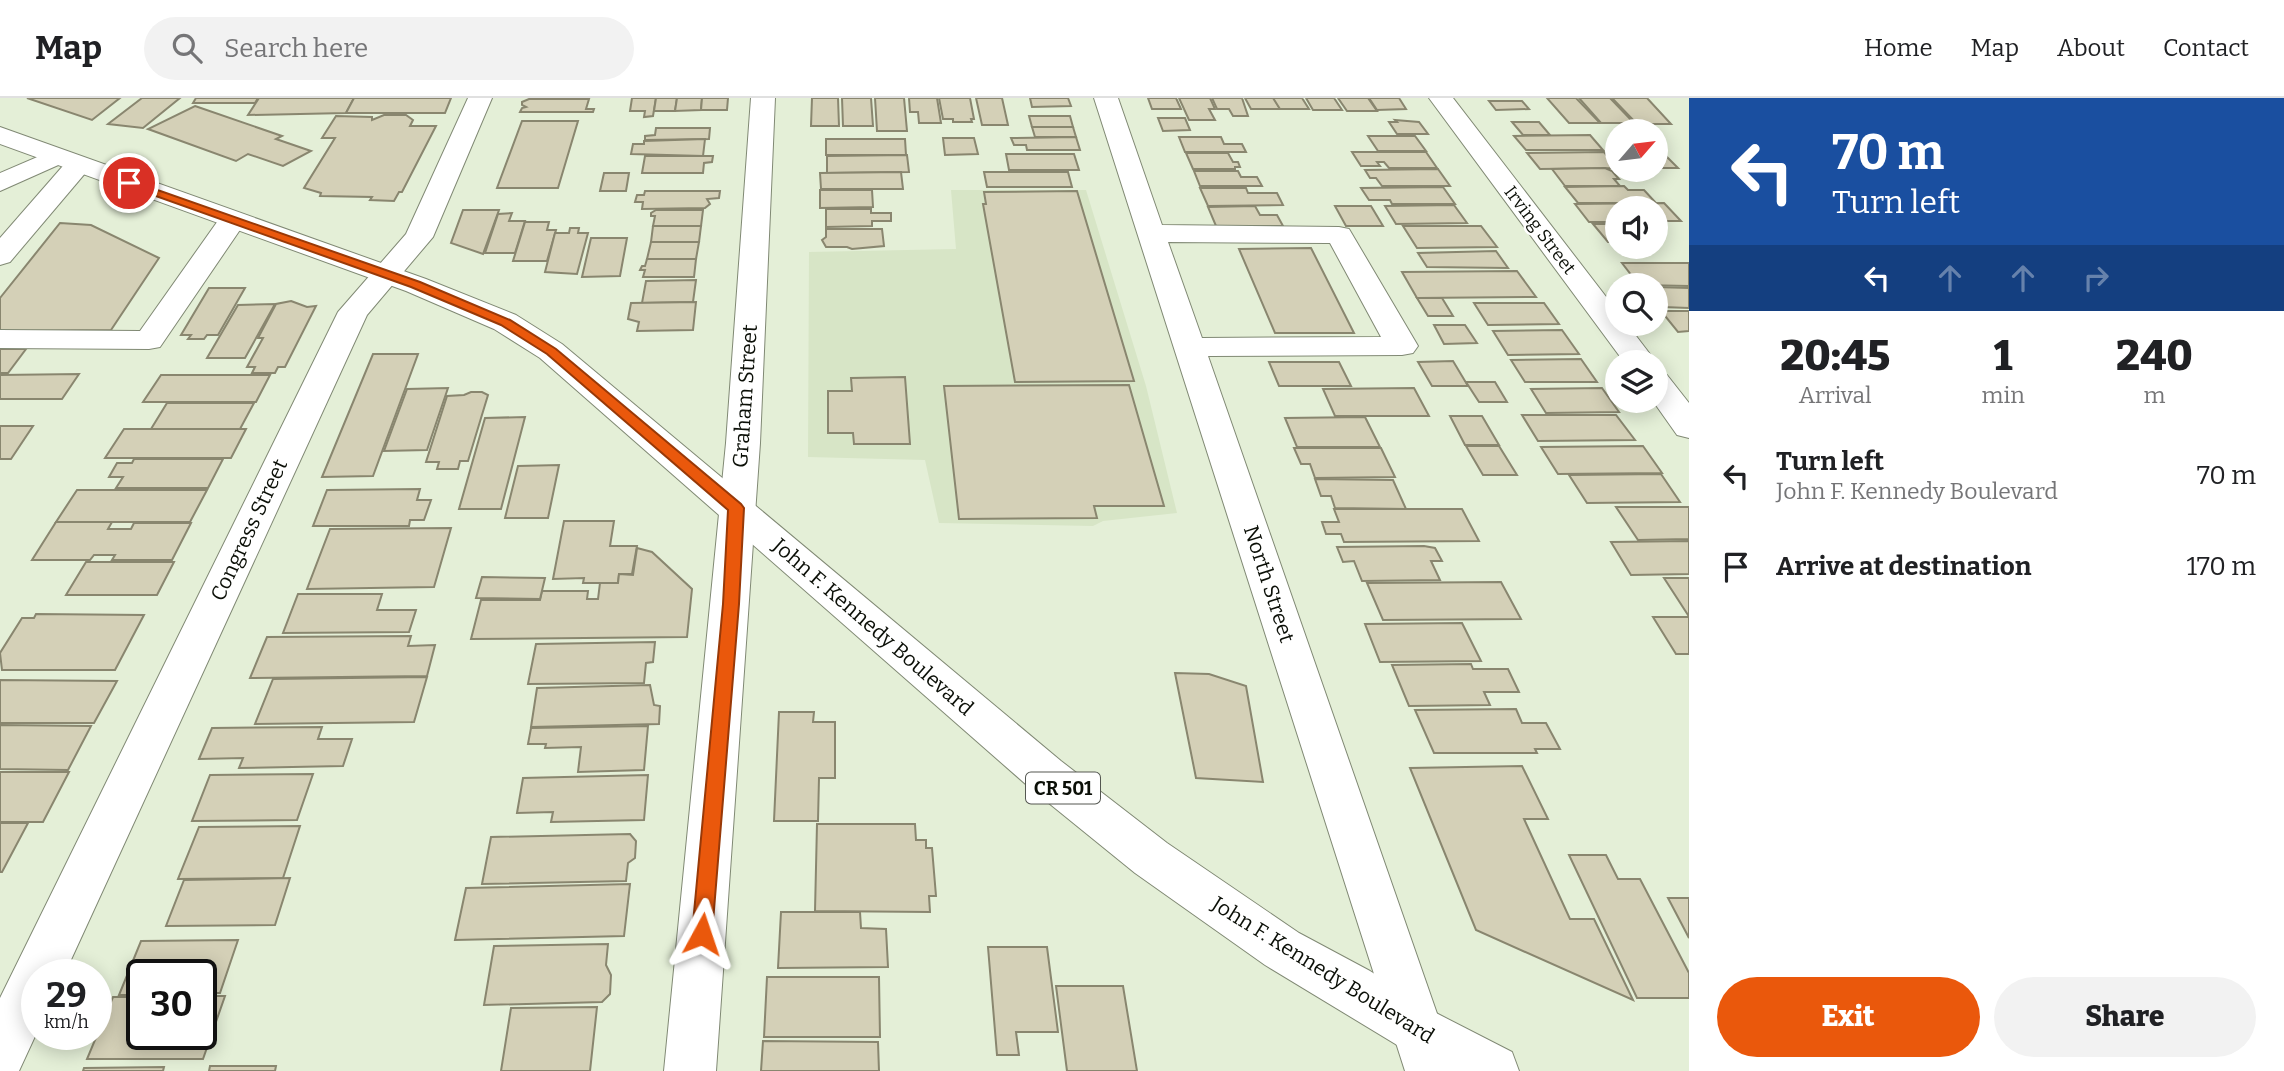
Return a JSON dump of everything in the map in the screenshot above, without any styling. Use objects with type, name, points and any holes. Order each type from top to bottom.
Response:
[{"type":"street","name":"Congress Street","points":[[45,959],[353,312],[419,237],[480,98]]},
{"type":"street","name":"Graham Street","points":[[690,1071],[731,604],[763,98]]},
{"type":"street","name":"North Street","points":[[1106,98],[1424,1051]]},
{"type":"street","name":"Irving Street","points":[[1440,98],[1631,350]]},
{"type":"street","name":"John F. Kennedy Boulevard","points":[[0,135],[505,322],[551,351],[1045,774],[1151,858],[1282,949],[1352,988],[1424,1051],[1493,1071]]},
{"type":"street","points":[[0,183],[67,161]]},
{"type":"street","points":[[0,256],[34,217],[67,161]]},
{"type":"street","points":[[0,214],[34,217]]},
{"type":"street","points":[[0,339],[149,340],[232,220]]},
{"type":"street","points":[[1152,233],[1339,235],[1402,346],[1190,347]]},
{"type":"street","points":[[1668,398],[1689,427]]},
{"type":"street","name":"Congress Street","points":[[0,1054],[21,1010]]},
{"type":"shaded area","points":[[951,190],[1086,190],[1146,386],[1177,513],[1103,521],[1093,526],[939,523],[925,460],[808,457],[809,252],[956,249]]},
{"type":"building","points":[[27,98],[120,98],[92,120]]},
{"type":"building","points":[[142,98],[180,98],[143,128],[108,124]]},
{"type":"building","points":[[196,98],[258,98],[255,103],[193,103]]},
{"type":"building","points":[[259,98],[354,98],[346,113],[248,115]]},
{"type":"building","points":[[354,98],[451,98],[445,113],[346,113]]},
{"type":"building","points":[[632,98],[656,98],[653,116],[644,117],[645,111],[630,111]]},
{"type":"building","points":[[656,98],[677,98],[675,111],[654,111]]},
{"type":"building","points":[[677,98],[702,98],[701,110],[675,111]]},
{"type":"building","points":[[702,98],[728,98],[727,110],[701,110]]},
{"type":"building","points":[[812,98],[838,98],[839,126],[811,126]]},
{"type":"building","points":[[842,98],[871,98],[873,126],[843,126]]},
{"type":"building","points":[[875,98],[904,98],[907,131],[877,131]]},
{"type":"building","points":[[909,98],[937,98],[941,123],[919,123],[918,112],[910,112]]},
{"type":"building","points":[[939,98],[970,98],[974,119],[971,119],[972,122],[953,122],[953,119],[943,119]]},
{"type":"building","points":[[976,98],[1002,98],[1008,125],[982,125]]},
{"type":"building","points":[[1030,98],[1068,98],[1071,106],[1032,107]]},
{"type":"building","points":[[1148,98],[1176,98],[1181,109],[1152,109]]},
{"type":"building","points":[[1179,98],[1210,98],[1215,109],[1209,109],[1215,120],[1189,120]]},
{"type":"building","points":[[1212,98],[1242,98],[1248,116],[1233,116],[1229,109],[1217,109]]},
{"type":"building","points":[[1245,98],[1274,98],[1280,109],[1251,109]]},
{"type":"building","points":[[1273,98],[1302,98],[1309,109],[1280,109]]},
{"type":"building","points":[[1306,98],[1334,98],[1342,110],[1313,110]]},
{"type":"building","points":[[1338,98],[1368,98],[1377,111],[1347,111]]},
{"type":"building","points":[[1369,98],[1399,98],[1406,109],[1377,110]]},
{"type":"building","points":[[1547,98],[1576,98],[1600,123],[1569,123]]},
{"type":"building","points":[[1579,98],[1610,98],[1630,119],[1605,119],[1605,123],[1601,123]]},
{"type":"building","points":[[1612,98],[1647,98],[1666,119],[1632,119]]},
{"type":"building","points":[[529,99],[589,99],[586,109],[594,109],[593,112],[520,112],[526,107],[522,102]]},
{"type":"building","points":[[1489,101],[1522,101],[1529,109],[1496,110]]},
{"type":"building","points":[[195,106],[282,136],[276,139],[311,151],[283,166],[248,154],[236,161],[148,129]]},
{"type":"building","points":[[384,115],[406,115],[413,120],[410,126],[436,126],[402,192],[399,192],[394,201],[370,200],[372,197],[320,196],[321,193],[304,188],[335,138],[322,138],[336,116],[372,117],[372,120]]},
{"type":"building","points":[[1029,116],[1070,116],[1073,127],[1032,127]]},
{"type":"building","points":[[1158,118],[1185,118],[1190,130],[1163,131]]},
{"type":"building","points":[[1395,120],[1419,122],[1428,134],[1397,134],[1389,122],[1397,122]]},
{"type":"building","points":[[522,121],[578,121],[558,188],[497,188]]},
{"type":"building","points":[[1512,122],[1539,122],[1550,135],[1523,135]]},
{"type":"building","points":[[1032,127],[1073,127],[1076,137],[1035,137]]},
{"type":"building","points":[[656,128],[710,128],[709,139],[645,140],[645,136],[655,135]]},
{"type":"building","points":[[1590,135],[1603,150],[1526,150],[1514,136]]},
{"type":"building","points":[[1368,136],[1415,136],[1426,151],[1378,151]]},
{"type":"building","points":[[1076,137],[1080,150],[1027,150],[1026,145],[1014,145],[1011,138]]},
{"type":"building","points":[[1179,137],[1221,137],[1224,144],[1242,144],[1246,152],[1185,152]]},
{"type":"building","points":[[943,138],[974,138],[978,154],[945,155]]},
{"type":"building","points":[[705,139],[703,156],[631,154],[633,144],[644,144],[644,141]]},
{"type":"building","points":[[826,139],[905,139],[906,155],[826,155]]},
{"type":"building","points":[[1352,152],[1426,152],[1437,168],[1389,168],[1384,162],[1377,162],[1380,166],[1361,166]]},
{"type":"building","points":[[1604,152],[1605,168],[1540,169],[1527,153]]},
{"type":"building","points":[[1186,153],[1228,153],[1240,167],[1193,169]]},
{"type":"building","points":[[1006,154],[1074,154],[1079,170],[1009,170]]},
{"type":"building","points":[[907,155],[909,172],[827,173],[827,156]]},
{"type":"building","points":[[645,156],[713,156],[712,162],[704,163],[703,173],[642,173]]},
{"type":"building","points":[[1668,158],[1678,168],[1668,168]]},
{"type":"building","points":[[1605,168],[1605,182],[1617,182],[1620,186],[1565,186],[1552,169]]},
{"type":"building","points":[[1438,169],[1450,186],[1382,186],[1376,178],[1370,178],[1365,170]]},
{"type":"building","points":[[1194,171],[1238,171],[1241,177],[1257,177],[1262,186],[1200,186]]},
{"type":"building","points":[[901,172],[903,189],[821,189],[820,173]]},
{"type":"building","points":[[984,172],[1068,172],[1072,187],[987,187]]},
{"type":"building","points":[[604,173],[629,173],[626,191],[600,191]]},
{"type":"building","points":[[1624,186],[1628,190],[1644,190],[1650,196],[1605,196],[1605,203],[1578,203],[1565,187]]},
{"type":"building","points":[[1443,187],[1455,204],[1392,204],[1390,200],[1369,200],[1361,188]]},
{"type":"building","points":[[1200,188],[1246,188],[1248,193],[1277,193],[1283,205],[1208,206]]},
{"type":"building","points":[[820,190],[872,190],[873,207],[820,208]]},
{"type":"building","points":[[645,191],[720,191],[719,198],[707,199],[710,204],[705,208],[642,209],[643,202],[635,202],[637,195],[644,195]]},
{"type":"building","points":[[1077,191],[1134,381],[1015,382],[983,204],[986,204],[984,192]]},
{"type":"building","points":[[1575,204],[1605,204],[1605,222],[1589,222]]},
{"type":"building","points":[[1454,205],[1467,223],[1396,224],[1385,206]]},
{"type":"building","points":[[1255,206],[1260,215],[1277,215],[1283,226],[1216,226],[1208,207]]},
{"type":"building","points":[[1335,206],[1371,206],[1383,226],[1346,226]]},
{"type":"building","points":[[1668,207],[1681,221],[1668,221]]},
{"type":"building","points":[[826,209],[871,209],[871,213],[891,213],[891,221],[872,221],[872,226],[826,227]]},
{"type":"building","points":[[463,210],[499,210],[483,254],[451,243]]},
{"type":"building","points":[[656,210],[703,210],[701,226],[653,226],[655,216],[651,216],[651,213]]},
{"type":"building","points":[[512,213],[509,221],[525,221],[515,253],[485,253],[498,214]]},
{"type":"building","points":[[525,222],[549,222],[547,230],[556,230],[547,261],[513,261]]},
{"type":"building","points":[[60,223],[91,225],[159,258],[111,330],[0,331],[0,298]]},
{"type":"building","points":[[1593,224],[1605,224],[1605,238]]},
{"type":"building","points":[[653,226],[701,226],[699,242],[651,242]]},
{"type":"building","points":[[1403,226],[1481,226],[1497,247],[1417,248]]},
{"type":"building","points":[[570,228],[579,228],[578,233],[588,233],[577,274],[545,272],[555,233],[569,233]]},
{"type":"building","points":[[826,229],[882,229],[884,246],[852,249],[826,247],[822,240],[826,237]]},
{"type":"building","points":[[591,238],[627,238],[620,276],[582,277]]},
{"type":"building","points":[[651,242],[699,242],[696,259],[647,259]]},
{"type":"building","points":[[1311,248],[1354,333],[1275,333],[1239,249]]},
{"type":"building","points":[[1496,251],[1508,268],[1427,267],[1418,253]]},
{"type":"building","points":[[647,259],[696,259],[694,277],[643,277],[645,270],[640,270]]},
{"type":"building","points":[[1622,263],[1689,263],[1689,286],[1668,286],[1668,273],[1630,273]]},
{"type":"building","points":[[1517,271],[1536,297],[1417,298],[1402,272]]},
{"type":"building","points":[[696,280],[693,302],[642,303],[646,281]]},
{"type":"building","points":[[1668,287],[1689,288],[1689,308],[1668,307]]},
{"type":"building","points":[[209,288],[245,288],[218,335],[207,335],[204,339],[188,339],[191,335],[181,335]]},
{"type":"building","points":[[1417,298],[1442,298],[1453,316],[1428,316]]},
{"type":"building","points":[[291,301],[307,307],[316,306],[285,367],[278,367],[275,373],[252,373],[255,367],[247,367],[263,338],[258,338],[276,304]]},
{"type":"building","points":[[696,302],[693,330],[637,331],[639,322],[628,319],[631,303]]},
{"type":"building","points":[[1474,303],[1544,303],[1559,324],[1488,325]]},
{"type":"building","points":[[275,304],[245,358],[207,358],[238,305]]},
{"type":"building","points":[[1668,311],[1689,311],[1689,331],[1678,332],[1668,320]]},
{"type":"building","points":[[1434,325],[1465,325],[1477,343],[1444,344]]},
{"type":"building","points":[[1562,330],[1579,354],[1508,355],[1493,331]]},
{"type":"building","points":[[0,349],[26,349],[8,373],[0,373]]},
{"type":"building","points":[[373,354],[418,354],[373,476],[322,477]]},
{"type":"building","points":[[1581,359],[1597,382],[1525,382],[1511,360]]},
{"type":"building","points":[[1453,361],[1468,386],[1432,386],[1418,362]]},
{"type":"building","points":[[1269,362],[1339,362],[1351,386],[1279,386]]},
{"type":"building","points":[[79,374],[62,399],[0,399],[0,375]]},
{"type":"building","points":[[161,375],[270,375],[256,402],[143,402]]},
{"type":"building","points":[[905,377],[910,444],[854,444],[853,433],[828,433],[828,391],[852,391],[851,378]]},
{"type":"building","points":[[1466,382],[1495,382],[1507,402],[1479,402]]},
{"type":"building","points":[[1129,385],[1164,506],[1094,506],[1097,518],[959,519],[944,386]]},
{"type":"building","points":[[448,388],[427,450],[384,451],[407,389]]},
{"type":"building","points":[[1414,388],[1429,416],[1335,416],[1323,389]]},
{"type":"building","points":[[1602,388],[1605,392],[1605,412],[1546,413],[1531,389]]},
{"type":"building","points":[[471,392],[488,395],[468,461],[460,461],[458,469],[437,469],[439,462],[426,462],[447,396]]},
{"type":"building","points":[[167,403],[254,403],[240,429],[151,429]]},
{"type":"building","points":[[1522,415],[1616,415],[1635,440],[1538,441]]},
{"type":"building","points":[[1450,416],[1482,416],[1499,445],[1465,445]]},
{"type":"building","points":[[525,417],[501,509],[459,509],[485,418]]},
{"type":"building","points":[[1365,417],[1380,447],[1297,447],[1285,418]]},
{"type":"building","points":[[0,426],[33,426],[11,459],[0,459]]},
{"type":"building","points":[[124,429],[246,429],[231,458],[105,458]]},
{"type":"building","points":[[1466,446],[1499,446],[1517,475],[1483,475]]},
{"type":"building","points":[[1643,446],[1662,473],[1558,474],[1541,447]]},
{"type":"building","points":[[1294,448],[1381,448],[1395,477],[1315,478],[1310,464],[1301,464]]},
{"type":"building","points":[[134,459],[223,459],[208,488],[116,488],[123,477],[109,477],[117,463],[132,463]]},
{"type":"building","points":[[559,465],[548,518],[505,518],[518,466]]},
{"type":"building","points":[[1661,474],[1680,502],[1587,503],[1569,475]]},
{"type":"building","points":[[1315,479],[1393,480],[1406,509],[1335,508],[1331,496],[1321,496]]},
{"type":"building","points":[[420,489],[417,500],[431,500],[424,520],[410,520],[409,526],[313,526],[327,490]]},
{"type":"building","points":[[77,490],[207,490],[190,522],[56,522]]},
{"type":"building","points":[[1616,507],[1689,507],[1689,539],[1638,540]]},
{"type":"building","points":[[1334,509],[1462,509],[1479,541],[1344,542],[1341,534],[1326,534],[1322,522],[1339,522]]},
{"type":"building","points":[[564,521],[614,521],[610,546],[637,546],[632,574],[619,574],[618,583],[583,583],[584,578],[553,579]]},
{"type":"building","points":[[56,522],[112,522],[108,529],[131,529],[134,523],[191,523],[172,560],[112,560],[115,555],[94,555],[90,560],[32,560]]},
{"type":"building","points":[[451,528],[434,587],[307,589],[330,529]]},
{"type":"building","points":[[1689,541],[1689,574],[1631,575],[1611,542]]},
{"type":"building","points":[[1337,547],[1435,548],[1442,561],[1431,561],[1440,580],[1362,581],[1354,561],[1343,562]]},
{"type":"building","points":[[637,548],[652,552],[692,589],[687,637],[471,639],[481,600],[540,600],[542,591],[588,591],[587,599],[598,599],[600,583],[618,583],[619,574],[633,575]]},
{"type":"building","points":[[86,562],[174,562],[157,595],[66,595]]},
{"type":"building","points":[[482,577],[545,578],[540,599],[476,598]]},
{"type":"building","points":[[1664,578],[1689,578],[1689,615],[1688,615]]},
{"type":"building","points":[[1501,582],[1521,619],[1383,620],[1367,583]]},
{"type":"building","points":[[298,594],[382,594],[377,610],[416,610],[409,632],[283,633]]},
{"type":"building","points":[[36,614],[144,615],[115,670],[2,670],[0,653],[22,618],[34,618]]},
{"type":"building","points":[[1653,617],[1689,617],[1689,654],[1676,654]]},
{"type":"building","points":[[1462,623],[1481,661],[1380,662],[1365,624]]},
{"type":"building","points":[[411,636],[408,646],[435,645],[427,676],[250,678],[267,637]]},
{"type":"building","points":[[655,642],[653,662],[646,663],[644,683],[528,684],[536,644]]},
{"type":"building","points":[[1471,664],[1473,669],[1508,669],[1519,692],[1484,692],[1490,705],[1409,706],[1392,665]]},
{"type":"building","points":[[1175,673],[1209,674],[1246,686],[1263,782],[1196,778]]},
{"type":"building","points":[[427,677],[414,722],[255,724],[273,679]]},
{"type":"building","points":[[0,680],[117,681],[94,723],[0,723]]},
{"type":"building","points":[[650,685],[654,705],[660,706],[659,724],[531,727],[537,688]]},
{"type":"building","points":[[1516,709],[1522,723],[1546,723],[1560,749],[1535,749],[1537,753],[1434,753],[1415,710]]},
{"type":"building","points":[[779,712],[814,712],[813,722],[835,722],[835,778],[819,778],[818,821],[774,821]]},
{"type":"building","points":[[0,725],[91,726],[68,770],[0,769]]},
{"type":"building","points":[[648,726],[644,770],[578,772],[581,747],[545,748],[546,744],[528,744],[531,728]]},
{"type":"building","points":[[322,727],[318,739],[352,739],[343,766],[239,768],[243,758],[199,759],[212,728]]},
{"type":"building","points":[[1522,766],[1548,819],[1524,819],[1570,919],[1594,919],[1633,1000],[1476,930],[1410,768]]},
{"type":"building","points":[[0,772],[69,772],[43,822],[0,822]]},
{"type":"building","points":[[313,774],[297,820],[192,821],[210,775]]},
{"type":"building","points":[[648,775],[644,820],[551,822],[553,812],[517,813],[523,778]]},
{"type":"building","points":[[0,823],[28,823],[2,872],[0,872]]},
{"type":"building","points":[[817,824],[915,824],[916,840],[926,840],[926,848],[932,848],[936,896],[929,896],[930,912],[815,911]]},
{"type":"building","points":[[300,826],[283,878],[178,879],[199,827]]},
{"type":"building","points":[[630,834],[636,841],[635,858],[628,863],[626,881],[482,884],[491,837]]},
{"type":"building","points":[[1569,855],[1606,855],[1618,879],[1640,879],[1689,973],[1689,998],[1637,998]]},
{"type":"building","points":[[290,878],[275,925],[166,926],[184,880]]},
{"type":"building","points":[[630,884],[624,936],[455,940],[466,888]]},
{"type":"building","points":[[1668,898],[1689,898],[1689,938]]},
{"type":"building","points":[[781,912],[860,912],[861,928],[886,929],[888,967],[778,968]]},
{"type":"building","points":[[238,940],[220,993],[217,993],[217,959],[134,959],[141,941]]},
{"type":"building","points":[[608,944],[606,965],[611,975],[610,994],[602,1002],[484,1005],[494,946]]},
{"type":"building","points":[[988,947],[1047,947],[1058,1032],[1016,1032],[1019,1055],[997,1055]]},
{"type":"building","points":[[767,977],[879,977],[880,1037],[764,1037]]},
{"type":"building","points":[[126,978],[126,995],[119,995]]},
{"type":"building","points":[[1056,986],[1123,986],[1137,1071],[1067,1071]]},
{"type":"building","points":[[217,996],[225,996],[217,1019]]},
{"type":"building","points":[[113,997],[126,997],[126,1050],[206,1050],[203,1059],[87,1059],[91,1050],[112,1050]]},
{"type":"building","points":[[597,1007],[590,1071],[501,1071],[511,1008]]},
{"type":"building","points":[[763,1041],[878,1042],[879,1071],[761,1071]]},
{"type":"building","points":[[210,1066],[276,1066],[275,1071],[209,1071]]},
{"type":"building","points":[[164,1067],[163,1071],[83,1071],[84,1068]]},
{"type":"route","points":[[129,183],[416,285],[505,322],[551,351],[736,508],[731,604],[702,934]]}]
